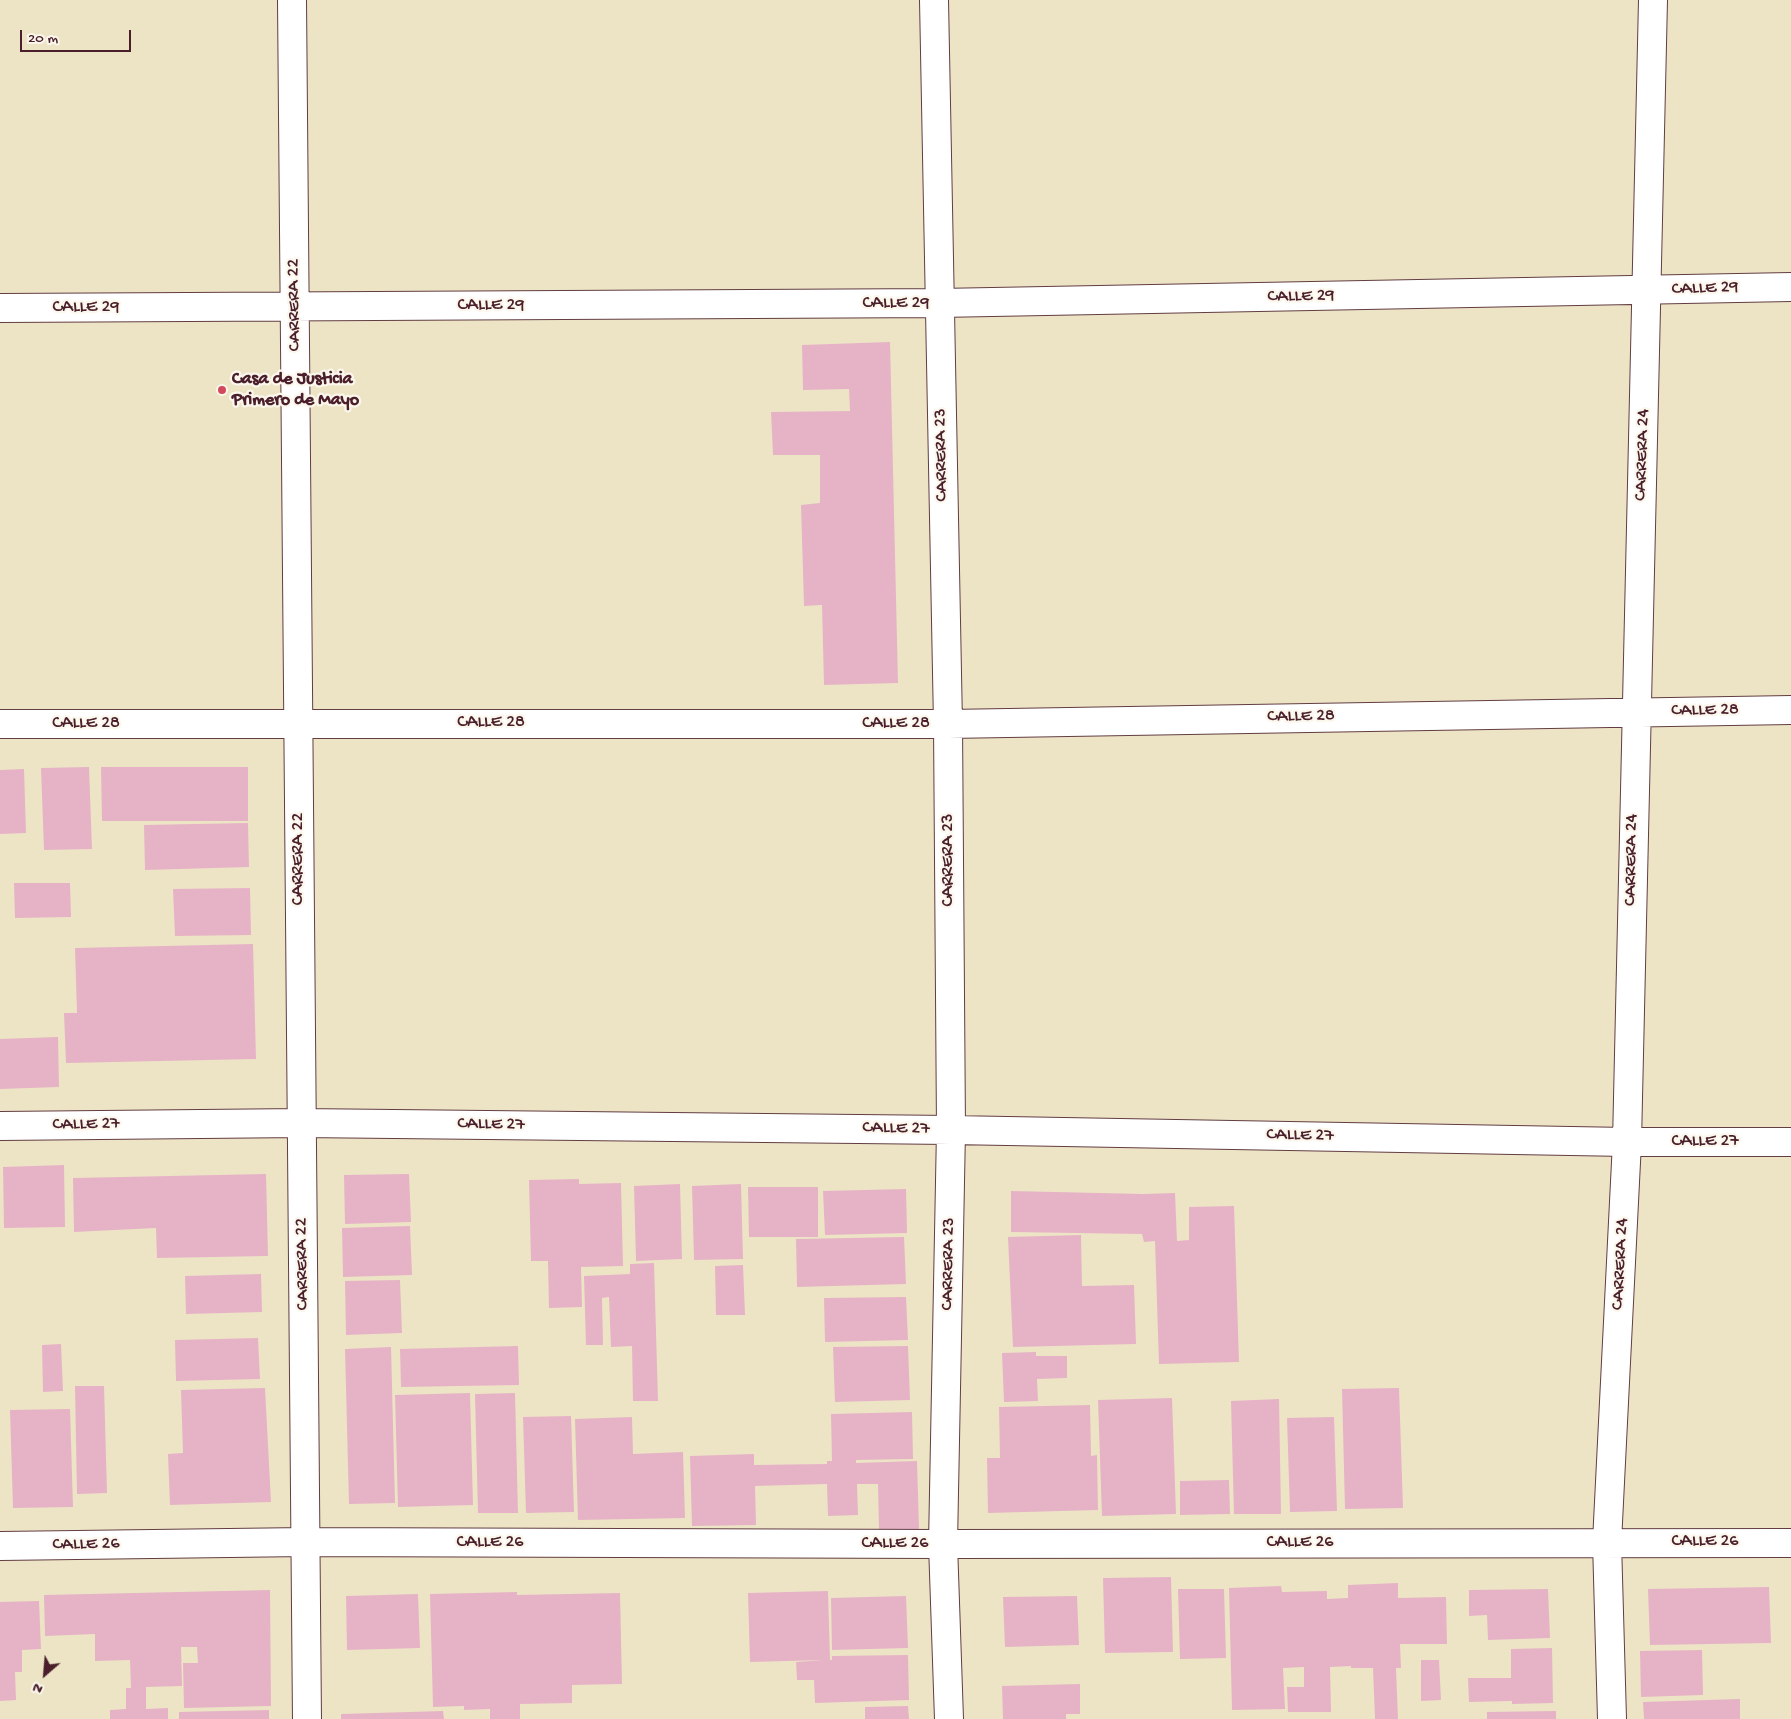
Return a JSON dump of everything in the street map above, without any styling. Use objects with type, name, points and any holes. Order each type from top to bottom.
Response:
[{"type":"street","name":"CARRERA 22","points":[[292,0],[307,1719]]},
{"type":"street","name":"CARRERA 23","points":[[934,0],[948,724],[951,1130],[943,1544],[949,1719]]},
{"type":"street","name":"CARRERA 24","points":[[1612,1719],[1607,1542],[1626,1142],[1653,0]]},
{"type":"street","name":"CALLE 29","points":[[0,308],[939,303],[1791,287]]},
{"type":"street","name":"CALLE 28","points":[[0,724],[948,724],[1635,711],[1791,710]]},
{"type":"street","name":"CALLE 27","points":[[0,1126],[301,1123],[951,1130],[1626,1142],[1791,1142]]},
{"type":"street","name":"CALLE 26","points":[[0,1546],[305,1542],[943,1544],[1791,1542]]},
{"type":"building","points":[[890,342],[898,683],[824,685],[822,605],[804,606],[801,505],[820,503],[820,455],[773,455],[771,412],[850,411],[849,389],[803,390],[802,345]]},
{"type":"building","points":[[89,767],[92,849],[44,850],[41,768]]},
{"type":"building","points":[[101,767],[248,767],[248,821],[102,821]]},
{"type":"building","points":[[24,769],[26,833],[0,834],[0,770]]},
{"type":"building","points":[[248,823],[249,867],[145,870],[144,825]]},
{"type":"building","points":[[14,883],[70,883],[71,917],[15,918]]},
{"type":"building","points":[[250,888],[251,935],[175,936],[173,889]]},
{"type":"building","points":[[253,944],[256,1059],[66,1063],[64,1013],[77,1013],[75,948]]},
{"type":"building","points":[[58,1037],[59,1087],[0,1089],[0,1039]]},
{"type":"building","points":[[64,1165],[65,1227],[4,1228],[3,1167]]},
{"type":"building","points":[[266,1174],[268,1256],[157,1258],[156,1228],[74,1232],[73,1178]]},
{"type":"building","points":[[409,1174],[411,1222],[345,1224],[344,1175]]},
{"type":"building","points":[[579,1179],[579,1184],[621,1183],[623,1266],[581,1267],[582,1307],[549,1308],[548,1261],[531,1261],[529,1180]]},
{"type":"building","points":[[680,1184],[682,1259],[636,1261],[634,1186]]},
{"type":"building","points":[[741,1184],[743,1259],[694,1260],[692,1186]]},
{"type":"building","points":[[748,1187],[818,1187],[818,1237],[749,1237]]},
{"type":"building","points":[[906,1189],[907,1233],[825,1235],[823,1191]]},
{"type":"building","points":[[1011,1191],[1175,1193],[1177,1241],[1189,1240],[1189,1207],[1234,1206],[1239,1362],[1159,1364],[1155,1241],[1144,1242],[1142,1234],[1011,1232]]},
{"type":"building","points":[[410,1226],[412,1275],[343,1277],[342,1228]]},
{"type":"building","points":[[1081,1235],[1082,1286],[1134,1285],[1136,1344],[1013,1347],[1008,1237]]},
{"type":"building","points":[[904,1237],[906,1284],[797,1287],[796,1239]]},
{"type":"building","points":[[654,1263],[658,1401],[633,1401],[632,1346],[611,1347],[609,1297],[602,1298],[603,1345],[586,1345],[584,1276],[630,1274],[630,1264]]},
{"type":"building","points":[[743,1265],[745,1315],[716,1315],[715,1266]]},
{"type":"building","points":[[261,1274],[262,1312],[186,1314],[185,1276]]},
{"type":"building","points":[[400,1280],[402,1333],[346,1335],[345,1281]]},
{"type":"building","points":[[906,1297],[908,1340],[825,1342],[824,1298]]},
{"type":"building","points":[[258,1338],[260,1379],[176,1381],[175,1340]]},
{"type":"building","points":[[61,1344],[63,1391],[43,1392],[42,1345]]},
{"type":"building","points":[[518,1346],[519,1385],[401,1387],[400,1349]]},
{"type":"building","points":[[908,1346],[910,1400],[835,1402],[833,1347]]},
{"type":"building","points":[[391,1347],[395,1503],[349,1504],[345,1349]]},
{"type":"building","points":[[1036,1352],[1036,1356],[1067,1356],[1067,1378],[1037,1379],[1038,1401],[1004,1402],[1002,1353]]},
{"type":"building","points":[[75,1386],[104,1386],[107,1493],[77,1494]]},
{"type":"building","points":[[265,1388],[271,1502],[170,1505],[168,1454],[183,1453],[181,1390]]},
{"type":"building","points":[[1399,1388],[1403,1508],[1345,1509],[1342,1389]]},
{"type":"building","points":[[470,1393],[473,1505],[398,1507],[395,1395]]},
{"type":"building","points":[[515,1393],[518,1513],[478,1513],[475,1394]]},
{"type":"building","points":[[1172,1398],[1176,1514],[1102,1516],[1098,1400]]},
{"type":"building","points":[[1279,1399],[1281,1514],[1234,1514],[1231,1401]]},
{"type":"building","points":[[1090,1405],[1091,1456],[1097,1455],[1098,1510],[988,1513],[987,1458],[1000,1458],[999,1407]]},
{"type":"building","points":[[70,1409],[73,1507],[13,1508],[10,1410]]},
{"type":"building","points":[[912,1412],[913,1459],[856,1460],[856,1463],[917,1461],[919,1529],[879,1530],[878,1484],[857,1484],[858,1515],[828,1516],[827,1484],[755,1486],[756,1525],[692,1526],[690,1456],[754,1454],[754,1465],[827,1464],[827,1461],[832,1461],[831,1414]]},
{"type":"building","points":[[571,1416],[574,1512],[526,1513],[523,1417]]},
{"type":"building","points":[[632,1417],[633,1454],[683,1452],[685,1518],[578,1520],[575,1419]]},
{"type":"building","points":[[1334,1417],[1337,1511],[1290,1512],[1287,1418]]},
{"type":"building","points":[[1229,1480],[1230,1514],[1180,1515],[1180,1481]]},
{"type":"building","points":[[1171,1577],[1173,1652],[1105,1653],[1103,1578]]},
{"type":"building","points":[[1398,1583],[1398,1598],[1446,1597],[1447,1644],[1400,1644],[1401,1668],[1396,1668],[1398,1719],[1375,1719],[1373,1668],[1351,1668],[1351,1666],[1330,1667],[1331,1712],[1288,1712],[1287,1687],[1304,1687],[1304,1667],[1283,1668],[1285,1709],[1232,1710],[1229,1588],[1281,1586],[1282,1592],[1327,1591],[1327,1599],[1348,1598],[1348,1585]]},
{"type":"building","points":[[1769,1587],[1771,1643],[1650,1645],[1648,1589]]},
{"type":"building","points":[[1178,1589],[1224,1589],[1226,1658],[1180,1659]]},
{"type":"building","points":[[1548,1589],[1550,1638],[1488,1640],[1487,1615],[1469,1616],[1469,1590]]},
{"type":"building","points":[[270,1590],[271,1706],[184,1708],[183,1663],[198,1663],[197,1647],[181,1647],[182,1686],[146,1687],[146,1709],[168,1708],[168,1719],[110,1719],[110,1710],[126,1709],[126,1688],[131,1688],[130,1660],[95,1661],[95,1634],[45,1636],[44,1595]]},
{"type":"building","points":[[828,1591],[830,1660],[832,1660],[832,1656],[908,1655],[909,1700],[815,1703],[814,1680],[797,1680],[796,1662],[823,1660],[750,1662],[748,1593]]},
{"type":"building","points":[[517,1592],[517,1595],[620,1593],[622,1684],[572,1685],[572,1703],[520,1704],[520,1719],[490,1719],[490,1709],[464,1710],[464,1706],[433,1707],[430,1594]]},
{"type":"building","points":[[418,1594],[420,1648],[347,1650],[346,1596]]},
{"type":"building","points":[[906,1596],[908,1648],[832,1650],[831,1598]]},
{"type":"building","points":[[1077,1596],[1079,1645],[1005,1647],[1003,1597]]},
{"type":"building","points":[[39,1601],[41,1649],[22,1650],[22,1672],[15,1672],[16,1700],[0,1701],[0,1602]]},
{"type":"building","points":[[1552,1648],[1553,1703],[1512,1704],[1512,1701],[1469,1702],[1468,1678],[1511,1678],[1511,1649]]},
{"type":"building","points":[[1702,1650],[1703,1695],[1641,1697],[1640,1651]]},
{"type":"building","points":[[1421,1660],[1439,1660],[1441,1700],[1421,1701]]},
{"type":"building","points":[[1080,1684],[1080,1714],[1066,1714],[1066,1719],[1003,1719],[1002,1686]]},
{"type":"building","points":[[1740,1699],[1740,1719],[1644,1719],[1643,1702]]},
{"type":"building","points":[[908,1706],[909,1719],[865,1719],[865,1707]]},
{"type":"building","points":[[269,1710],[269,1719],[179,1719],[179,1712]]},
{"type":"building","points":[[443,1711],[444,1719],[341,1719],[341,1714]]},
{"type":"building","points":[[1556,1711],[1556,1719],[1487,1719],[1487,1712]]},
{"type":"place","name":"Casa de Justicia Primero de Mayo","points":[[222,390]]}]
